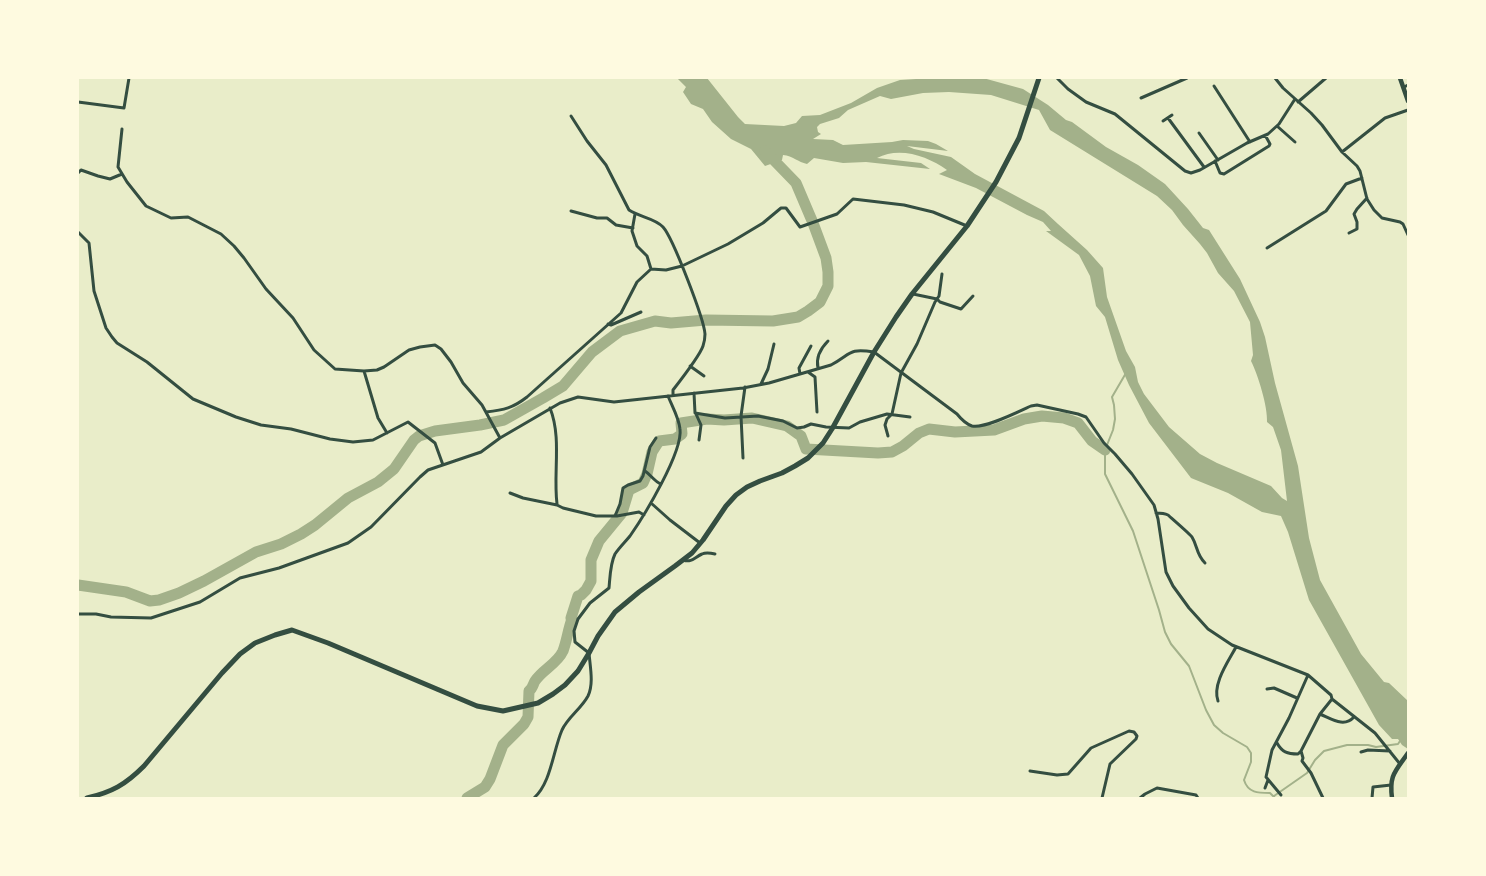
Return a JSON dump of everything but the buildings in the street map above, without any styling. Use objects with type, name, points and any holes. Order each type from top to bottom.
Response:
[{"type":"main road","points":[[1400,78],[1406,86],[1408,101]]},
{"type":"main road","points":[[87,798],[113,790],[134,776],[240,654],[255,643],[292,630],[328,642],[476,706],[503,711],[520,708],[538,703],[565,685],[578,671],[598,636],[615,612],[682,560],[700,543],[736,495],[753,484],[782,473],[808,458],[823,443],[874,352],[912,294],[967,226],[1002,172],[1022,130],[1039,79]]},
{"type":"main road","points":[[1392,798],[1392,777],[1408,753]]},
{"type":"street","points":[[78,102],[124,108],[129,78]]},
{"type":"street","points":[[1057,78],[1086,102],[1115,114],[1185,171],[1191,173],[1265,135],[1277,126],[1296,100],[1326,78]]},
{"type":"street","points":[[1141,98],[1187,78]]},
{"type":"street","points":[[1275,78],[1283,88],[1311,113],[1342,152],[1357,166],[1362,178],[1366,198],[1374,210],[1382,218],[1403,224],[1408,235]]},
{"type":"street","points":[[1214,86],[1250,142]]},
{"type":"street","points":[[1342,152],[1384,118],[1408,110]]},
{"type":"street","points":[[1163,121],[1172,115]]},
{"type":"street","points":[[571,116],[586,140],[606,165],[629,210],[659,223],[665,229],[695,301],[705,334],[703,347],[673,390],[673,395]]},
{"type":"street","points":[[1168,118],[1204,167]]},
{"type":"street","points":[[1277,126],[1294,142]]},
{"type":"street","points":[[122,129],[118,167],[146,206],[171,218],[188,217],[221,234],[234,246],[266,289],[293,318],[314,350],[335,369],[377,370],[408,350],[435,345],[441,349],[451,362],[463,382],[486,412],[500,438]]},
{"type":"street","points":[[1199,133],[1216,160],[1220,172],[1224,174],[1269,146],[1270,144],[1265,135]]},
{"type":"street","points":[[78,173],[81,170],[110,179],[122,174]]},
{"type":"street","points":[[1267,248],[1326,210],[1346,184],[1362,178]]},
{"type":"street","points":[[1349,233],[1357,229],[1354,214],[1366,198]]},
{"type":"street","points":[[486,412],[516,406],[553,374],[621,313],[637,282],[651,269],[666,270],[682,266],[728,244],[763,223],[781,208],[786,208],[800,227],[828,218],[854,199],[904,205],[933,212],[967,226]]},
{"type":"street","points":[[571,211],[597,218],[607,218],[616,225],[633,228]]},
{"type":"street","points":[[635,214],[632,231],[637,246],[647,256],[651,269]]},
{"type":"street","points":[[78,232],[89,243],[94,291],[106,328],[112,338],[147,362],[193,399],[236,417],[262,425],[353,442],[373,440],[408,422],[435,443],[443,465]]},
{"type":"street","points":[[888,436],[885,426],[887,419],[892,414],[901,372],[939,296],[942,274]]},
{"type":"street","points":[[912,294],[937,299],[940,302],[961,309],[973,296]]},
{"type":"street","points":[[608,324],[611,325],[641,312]]},
{"type":"street","points":[[818,368],[816,361],[824,345],[828,342]]},
{"type":"street","points":[[761,384],[768,368],[774,344]]},
{"type":"street","points":[[800,374],[799,368],[811,346]]},
{"type":"street","points":[[78,614],[151,618],[200,602],[240,578],[279,568],[348,543],[371,527],[428,470],[481,452],[500,438],[560,403],[578,398],[614,402],[745,387],[830,365],[853,351],[874,352],[957,414],[970,426],[986,425],[1037,405],[1086,417],[1104,443],[1132,474],[1154,505],[1166,572],[1173,586],[1189,608],[1208,629],[1236,647],[1308,675],[1331,695],[1332,700],[1375,733],[1401,764]]},
{"type":"street","points":[[690,366],[704,376]]},
{"type":"street","points":[[364,371],[378,418],[387,433]]},
{"type":"street","points":[[808,372],[815,377],[816,412]]},
{"type":"street","points":[[743,458],[741,416],[745,387]]},
{"type":"street","points":[[694,393],[696,413],[701,426],[699,440]]},
{"type":"street","points":[[534,798],[545,783],[562,728],[588,696],[590,687],[589,653],[575,642],[574,630],[578,619],[590,603],[608,588],[615,555],[651,503],[680,442],[680,428],[668,396]]},
{"type":"street","points":[[550,408],[553,415],[556,442],[557,505]]},
{"type":"street","points":[[696,413],[725,418],[758,416],[783,421],[797,428],[811,424],[833,428],[849,428],[860,422],[892,414],[910,417]]},
{"type":"street","points":[[615,516],[620,504],[623,488],[640,481],[650,447],[656,438]]},
{"type":"street","points":[[644,472],[652,475],[656,482],[660,484]]},
{"type":"street","points":[[510,493],[596,516],[615,516],[639,512],[644,514]]},
{"type":"street","points":[[651,503],[700,543]]},
{"type":"street","points":[[1156,513],[1169,516],[1190,534],[1198,554],[1205,563]]},
{"type":"street","points":[[682,560],[688,562],[702,554],[715,554]]},
{"type":"street","points":[[1218,701],[1216,690],[1218,681],[1236,647]]},
{"type":"street","points":[[1281,795],[1266,776],[1269,762],[1272,750],[1308,675]]},
{"type":"street","points":[[1267,689],[1274,688],[1297,698]]},
{"type":"street","points":[[1276,743],[1286,753],[1298,754],[1324,707],[1332,700]]},
{"type":"street","points":[[1320,714],[1342,723],[1350,722],[1354,717]]},
{"type":"street","points":[[1030,771],[1057,775],[1068,774],[1091,748],[1129,731],[1134,732],[1137,736],[1136,739],[1110,764],[1102,798]]},
{"type":"street","points":[[1361,752],[1368,750],[1391,751]]},
{"type":"street","points":[[1301,751],[1302,761],[1311,773],[1323,798]]},
{"type":"street","points":[[1265,788],[1268,780]]},
{"type":"street","points":[[1372,798],[1373,787],[1391,785]]},
{"type":"street","points":[[1140,798],[1158,788],[1196,795],[1198,798]]},
{"type":"street","points":[[540,792],[542,798]]},
{"type":"shaded area","points":[[677,78],[707,78],[745,124],[784,126],[796,123],[802,116],[820,115],[851,103],[877,88],[900,80],[983,78],[1023,89],[1106,147],[1138,165],[1165,184],[1203,228],[1209,230],[1240,279],[1260,322],[1298,466],[1309,538],[1320,580],[1361,654],[1384,682],[1389,683],[1408,701],[1408,749],[1398,739],[1392,739],[1379,725],[1309,600],[1288,532],[1281,516],[1262,512],[1228,493],[1191,478],[1149,423],[1118,360],[1105,317],[1096,306],[1090,276],[1079,255],[1046,231],[1051,231],[1043,222],[976,188],[939,174],[947,170],[913,154],[886,154],[877,158],[921,163],[930,169],[866,162],[843,163],[814,158],[807,164],[783,155],[782,160],[765,166],[751,149],[731,139],[712,122],[703,109],[691,104],[683,92],[686,87]],"holes":[[[949,92],[991,95],[1039,110],[1050,130],[1157,196],[1172,210],[1207,253],[1218,273],[1234,291],[1250,322],[1253,355],[1251,361],[1262,391],[1267,422],[1273,427],[1281,450],[1287,501],[1271,486],[1200,454],[1169,427],[1144,394],[1138,382],[1135,367],[1126,351],[1107,297],[1103,268],[1087,250],[1044,211],[975,174],[951,157],[907,146],[948,151],[928,141],[903,140],[843,145],[833,140],[813,139],[821,134],[818,132],[817,127],[820,124],[839,118],[848,110],[880,96],[891,99],[923,93]]]},
{"type":"waterway","points":[[78,585],[126,592],[150,601],[179,593],[256,552],[281,544],[315,525],[348,498],[378,482],[394,469],[414,440],[419,436],[435,431],[504,420],[543,398],[563,386],[592,352],[620,331],[655,321],[671,323],[706,320],[773,321],[798,317],[808,311],[820,302],[828,286],[826,258],[796,183],[765,151]]},
{"type":"waterway","points":[[1126,373],[1112,397],[1115,419],[1105,450],[1105,474],[1133,531],[1165,632],[1171,644],[1189,666],[1206,710],[1214,725],[1223,733],[1247,747],[1251,753],[1251,762],[1244,780],[1248,788],[1261,793],[1270,793],[1275,798]]},
{"type":"waterway","points":[[467,798],[485,787],[503,745],[524,724],[528,717],[529,691],[538,677],[563,651],[578,596],[586,590],[591,581],[591,560],[599,541],[622,513],[629,490],[643,483],[652,452],[659,441],[675,439],[682,434],[681,423],[707,419],[752,418],[787,426],[801,436],[806,449],[878,453],[892,452],[919,433],[929,429],[955,432],[994,430],[1024,419],[1042,416],[1064,418],[1078,423],[1092,441],[1105,450]]},
{"type":"waterway","points":[[1274,796],[1307,773],[1315,760],[1324,751],[1347,745],[1376,747],[1398,744],[1400,741]]}]
